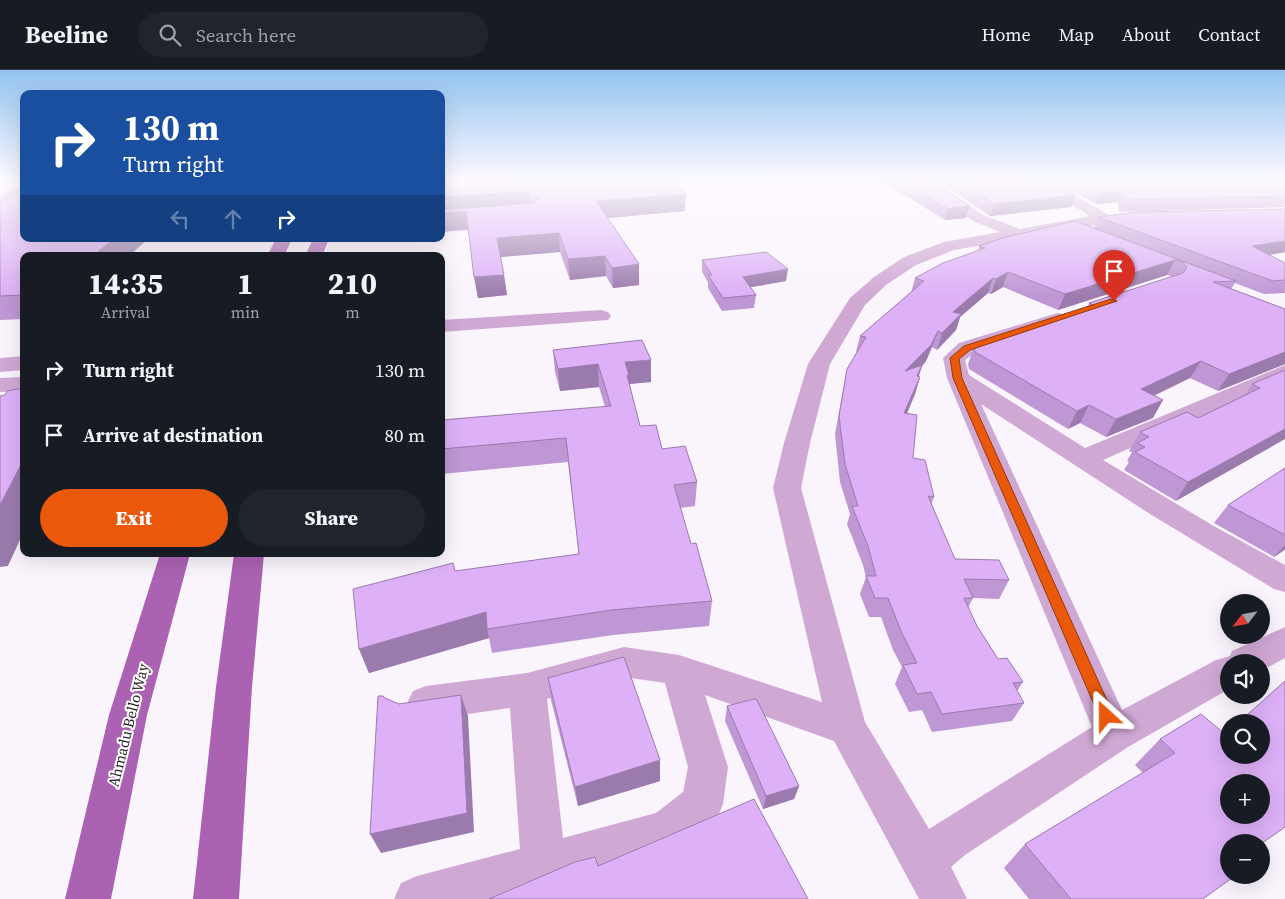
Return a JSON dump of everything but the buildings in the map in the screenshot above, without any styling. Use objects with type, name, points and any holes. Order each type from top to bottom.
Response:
[{"type":"main road","name":"Ahmadu Bello Way","points":[[88,899],[128,714],[174,557]]},
{"type":"main road","points":[[216,899],[234,687],[248,557]]},
{"type":"street","points":[[980,219],[1020,234]]},
{"type":"street","points":[[944,899],[847,728],[787,488],[797,443],[819,364],[856,302],[880,281],[910,261],[950,246],[1111,219]]},
{"type":"street","points":[[1064,226],[1091,236]]},
{"type":"street","points":[[1077,312],[967,348],[954,358],[958,378],[1114,734]]},
{"type":"street","points":[[445,326],[601,316]]},
{"type":"street","points":[[0,365],[20,363]]},
{"type":"street","points":[[1083,459],[1285,372]]},
{"type":"street","points":[[958,378],[1218,544],[1285,580]]},
{"type":"street","points":[[0,385],[20,384]]},
{"type":"street","points":[[1260,654],[1285,641]]},
{"type":"street","points":[[408,706],[527,689],[624,662],[679,670],[847,728]]},
{"type":"street","points":[[418,899],[667,832],[702,804],[708,767],[679,670]]},
{"type":"street","points":[[922,862],[950,840],[1114,734],[1220,676]]},
{"type":"street","points":[[527,689],[544,865]]},
{"type":"route","points":[[1106,716],[958,378],[954,358],[967,348],[1114,301]]}]
